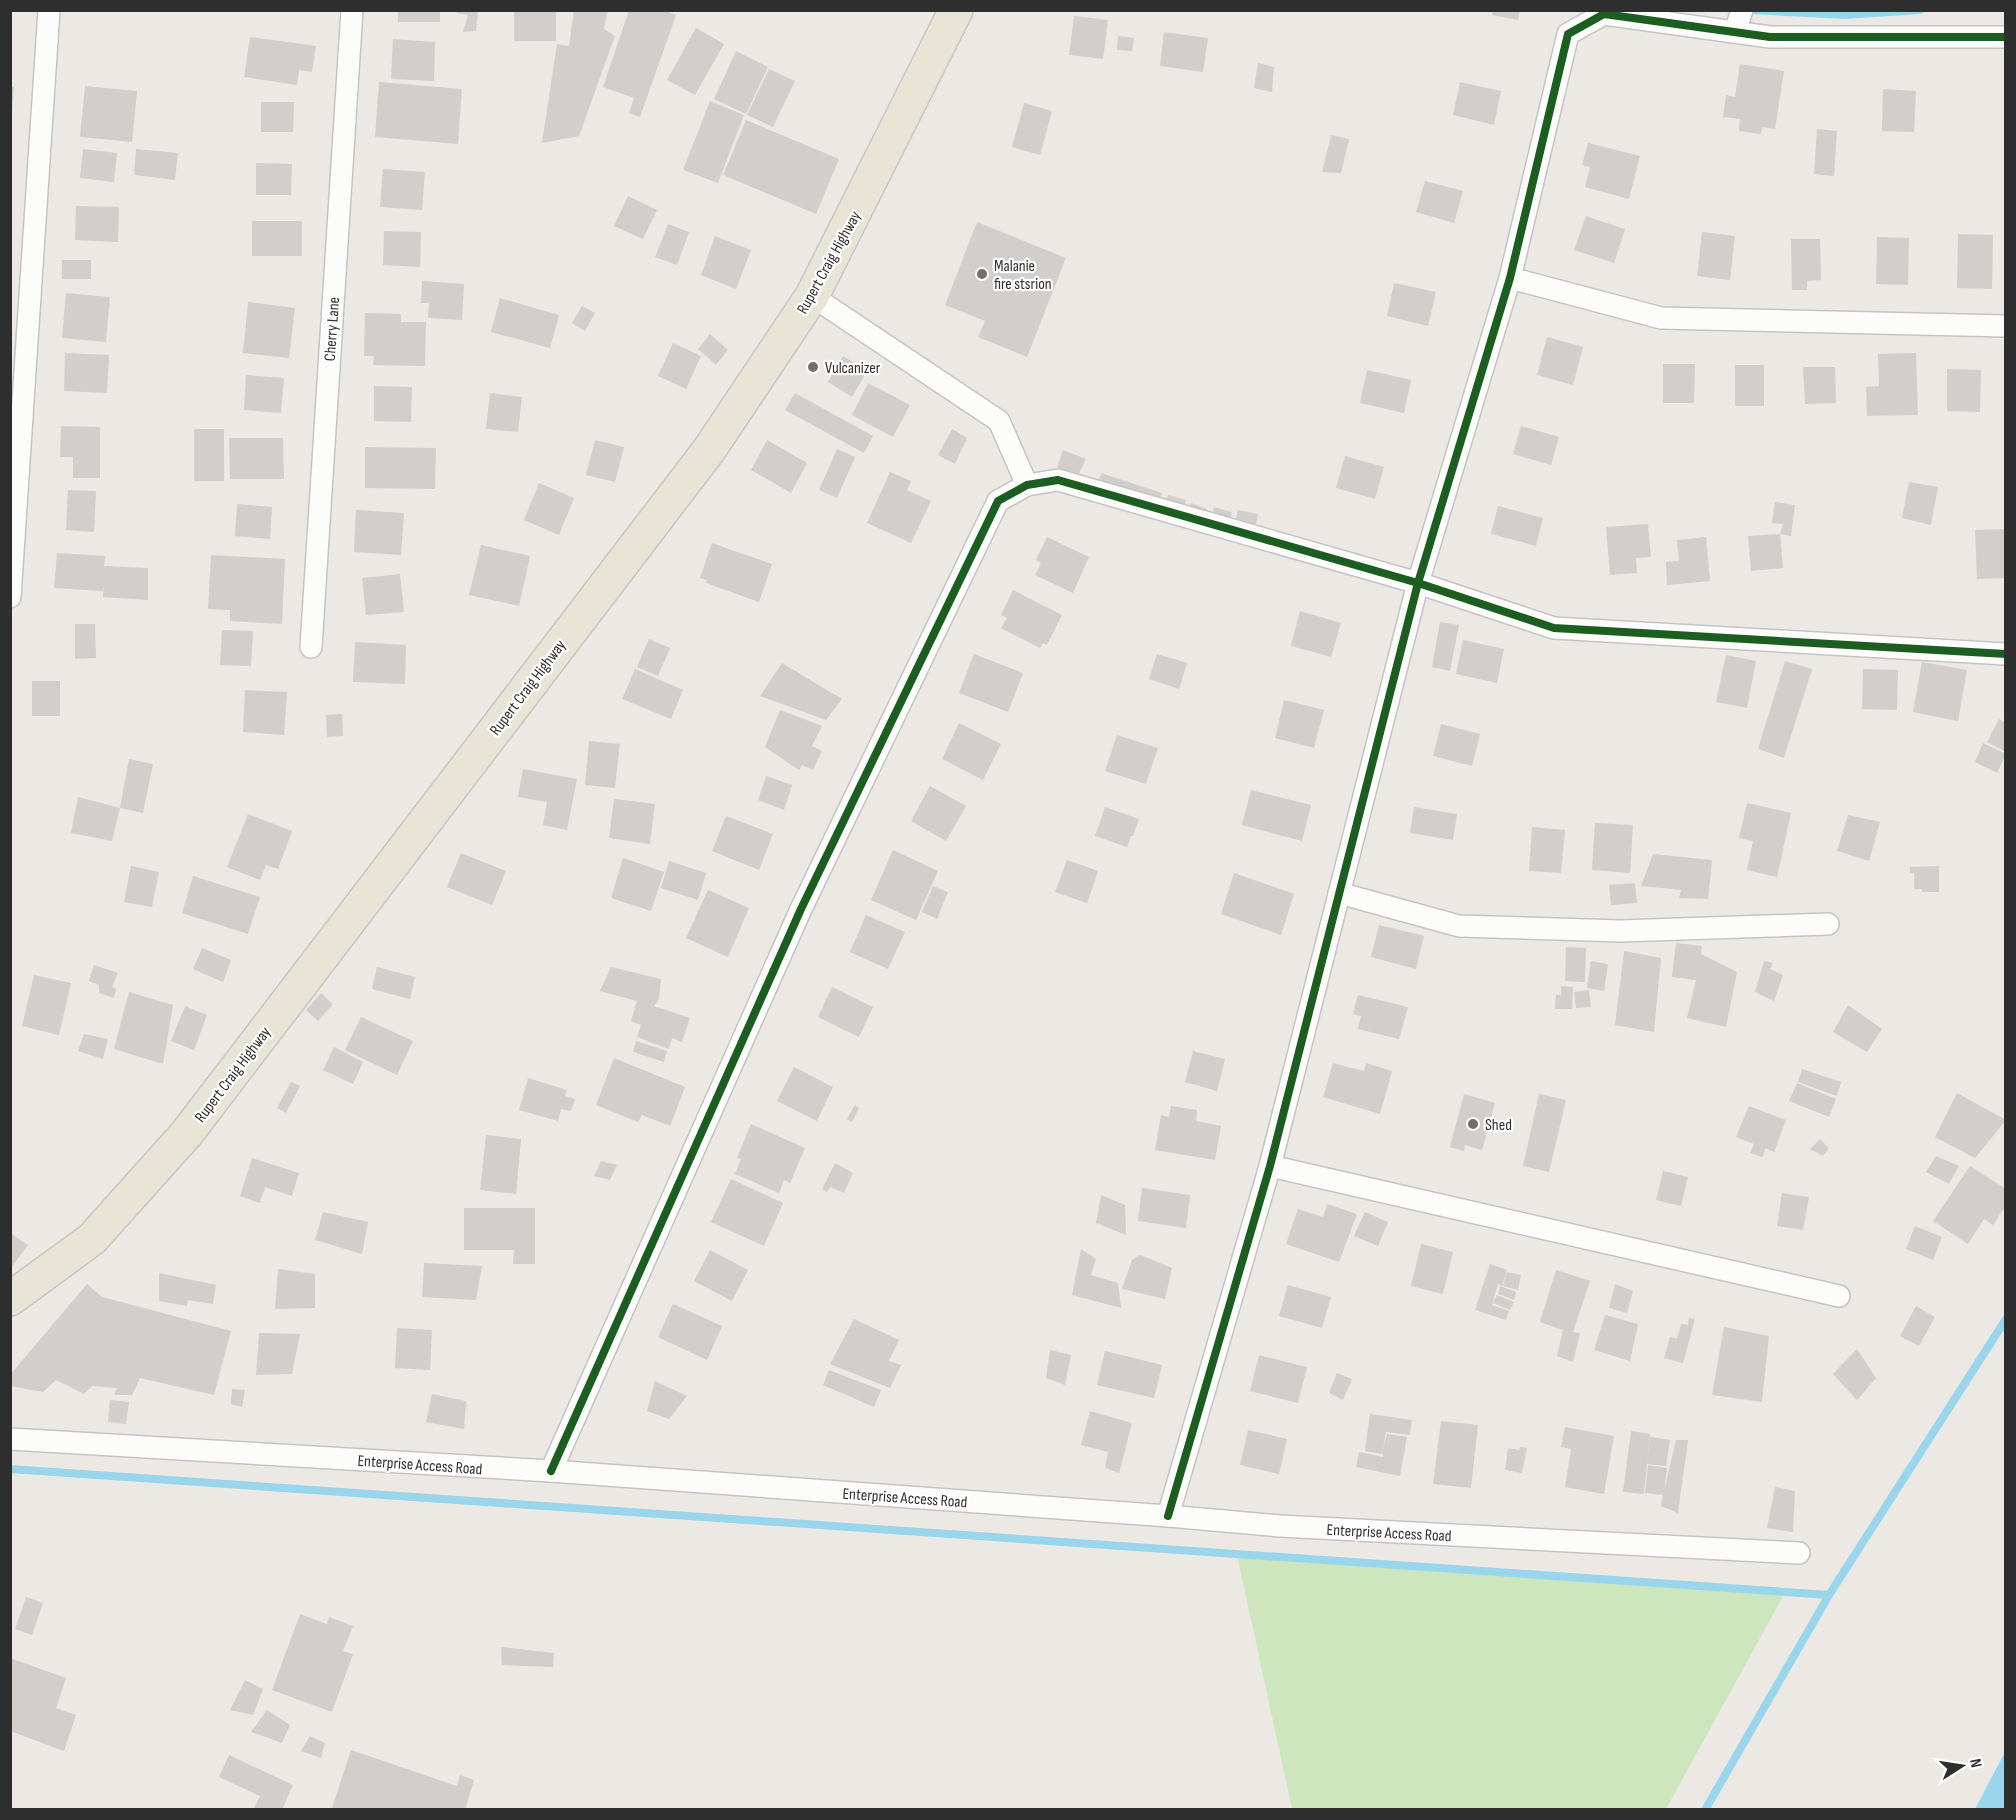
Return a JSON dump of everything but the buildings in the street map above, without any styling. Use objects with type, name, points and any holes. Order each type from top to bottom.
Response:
[{"type":"main road","name":"Rupert Craig Highway","points":[[10,1299],[92,1239],[187,1133],[709,450],[812,296],[956,10]]},
{"type":"street","points":[[10,597],[50,10]]},
{"type":"street","name":"Cherry Lane","points":[[311,647],[352,10]]},
{"type":"street","points":[[1735,32],[1742,10]]},
{"type":"street","points":[[1168,1516],[1270,1166],[1418,583],[1510,278],[1568,34],[1604,14],[1770,37],[2006,37]]},
{"type":"street","points":[[1510,278],[1661,318],[2006,326]]},
{"type":"street","points":[[812,296],[999,421],[1027,485]]},
{"type":"street","points":[[551,1471],[801,909],[998,501],[1027,485],[1058,480],[1418,583],[1554,628],[2006,654]]},
{"type":"street","points":[[1340,893],[1459,926],[1622,932],[1828,924]]},
{"type":"street","points":[[1270,1166],[1839,1296]]},
{"type":"street","name":"Enterprise Access Road","points":[[10,1438],[551,1471],[1280,1526],[1799,1552]]},
{"type":"green space","points":[[1237,1555],[1787,1589],[1666,1809],[1292,1809]]},
{"type":"water","points":[[2005,1752],[2005,1809],[1975,1809]]},
{"type":"waterway","points":[[1751,10],[1845,15],[1920,10]]},
{"type":"waterway","points":[[1705,1810],[1829,1595],[2006,1319]]},
{"type":"waterway","points":[[10,1469],[1829,1595]]},
{"type":"cycle path","points":[[1168,1516],[1270,1166],[1418,583],[1510,278],[1568,34],[1604,14],[1770,37],[2006,37]]},
{"type":"cycle path","points":[[551,1471],[801,909],[998,501],[1027,485],[1058,480],[1418,583],[1554,628],[2006,654]]},
{"type":"place","name":"Malanie fire stsrion","points":[[982,274]]},
{"type":"place","name":"Vulcanizer","points":[[813,367]]},
{"type":"place","name":"Shed","points":[[1473,1124]]}]
